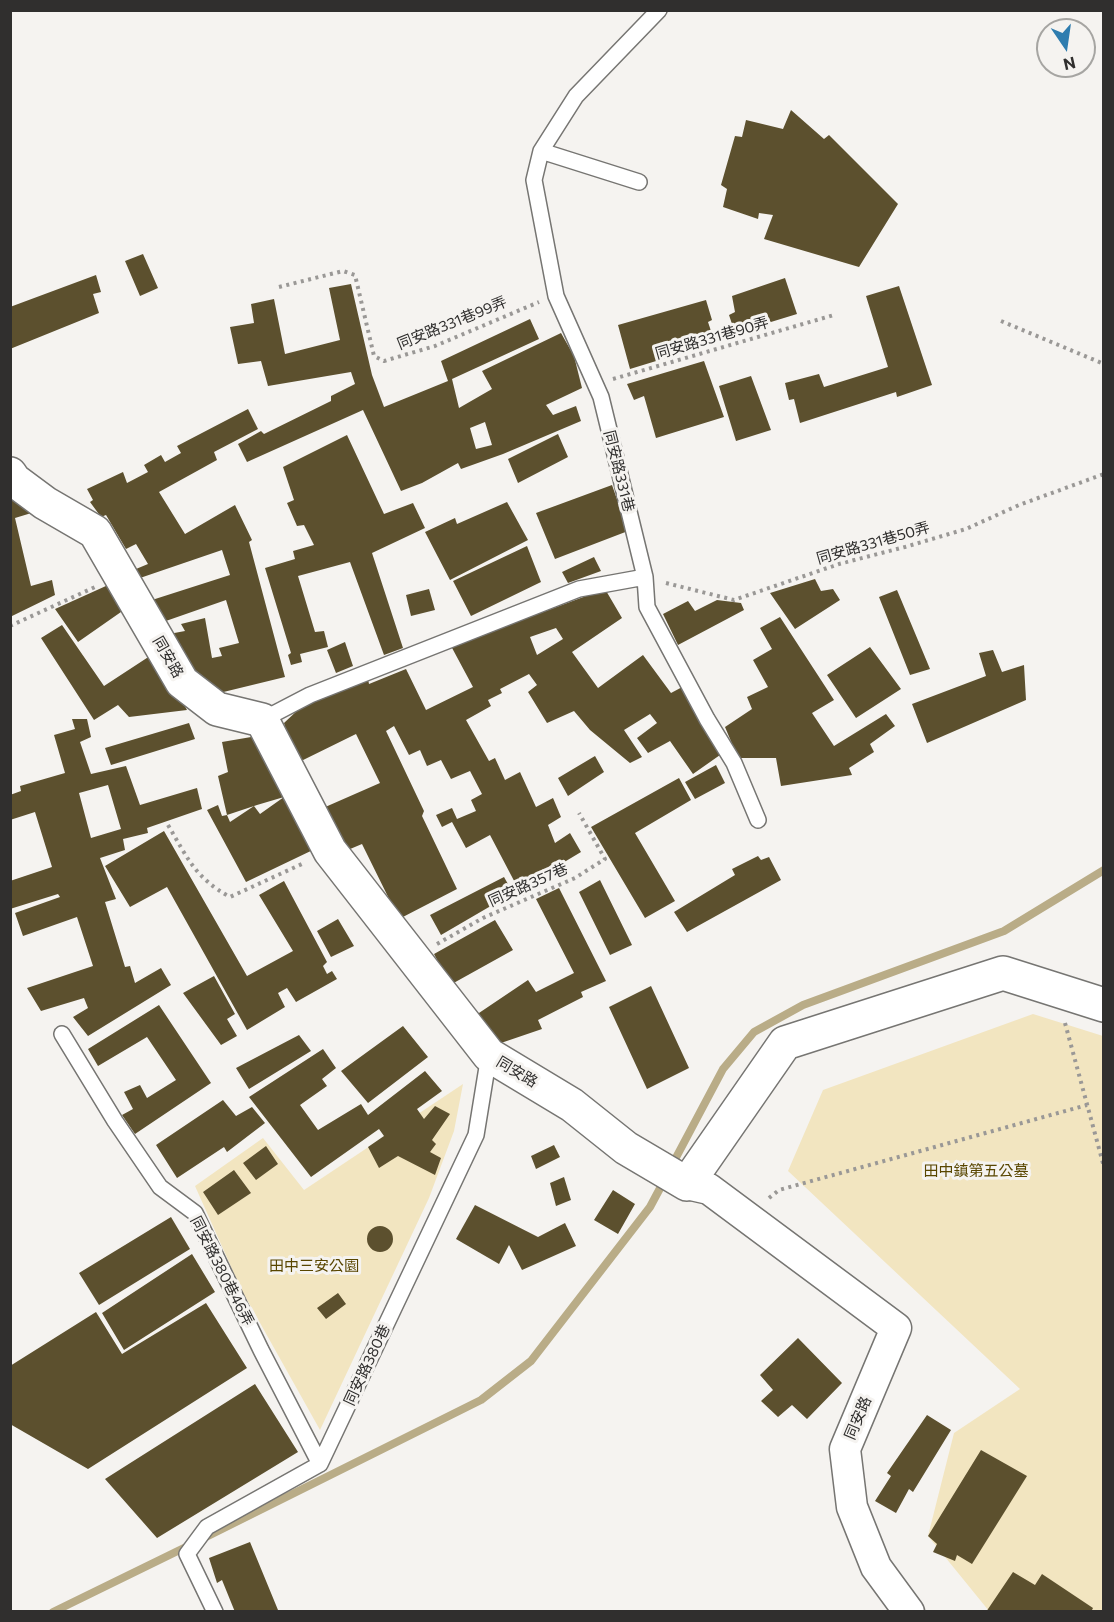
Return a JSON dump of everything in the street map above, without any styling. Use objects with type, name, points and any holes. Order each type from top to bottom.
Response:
[{"type":"street","name":"同安路","points":[[10,474],[14,480],[45,503],[95,532],[182,682],[217,709],[262,720],[330,851],[489,1055],[573,1105],[626,1148],[687,1184],[709,1189],[896,1328],[845,1449],[852,1507],[876,1567],[909,1611]]},
{"type":"street","points":[[687,1184],[785,1043],[1003,974],[1104,1005]]},
{"type":"lane","name":"同安路331巷","points":[[659,10],[576,96],[541,151],[534,180],[556,296],[597,384],[645,577],[647,606],[707,719],[734,763],[758,820]]},
{"type":"lane","points":[[541,151],[639,182]]},
{"type":"lane","points":[[262,720],[310,695],[579,589],[645,577]]},
{"type":"lane","name":"同安路380巷46弄","points":[[62,1034],[115,1121],[160,1187],[195,1213],[261,1350],[320,1464]]},
{"type":"lane","name":"同安路380巷","points":[[320,1464],[476,1135],[489,1055]]},
{"type":"lane","points":[[215,1611],[187,1554],[207,1527],[320,1464]]},
{"type":"path","name":"同安路331巷99弄","points":[[279,287],[343,271],[355,275],[374,356],[384,362],[435,346],[556,296]]},
{"type":"path","name":"同安路331巷90弄","points":[[597,384],[834,315]]},
{"type":"path","points":[[1001,321],[1104,364]]},
{"type":"path","name":"同安路331巷50弄","points":[[645,577],[734,600],[839,564],[966,529],[1018,505],[1104,474]]},
{"type":"path","points":[[10,626],[120,575]]},
{"type":"path","name":"同安路357巷","points":[[413,957],[483,918],[576,878],[605,860],[579,813]]},
{"type":"path","points":[[168,825],[195,871],[211,887],[230,897],[330,851]]},
{"type":"path","points":[[1057,990],[1104,1167]]},
{"type":"path","points":[[748,1217],[779,1190],[1087,1105]]},
{"type":"green space","name":"田中鎮第五公墓","points":[[1033,1014],[1103,1036],[1103,1611],[989,1611],[928,1536],[954,1433],[1020,1389],[788,1171],[823,1090]]},
{"type":"green space","name":"田中三安公園","points":[[463,1084],[454,1131],[429,1198],[320,1430],[241,1289],[195,1186],[263,1138],[304,1190]]},
{"type":"building","points":[[791,110],[824,139],[829,135],[898,204],[859,267],[764,239],[773,215],[759,213],[758,219],[723,207],[727,189],[721,185],[735,136],[742,137],[746,120],[783,129]]},
{"type":"building","points":[[143,254],[158,288],[140,296],[125,261]]},
{"type":"building","points":[[96,275],[101,292],[93,294],[99,313],[10,349],[10,307]]},
{"type":"building","points":[[785,278],[797,314],[735,333],[729,315],[735,312],[732,296]]},
{"type":"building","points":[[351,284],[372,375],[384,407],[448,381],[441,361],[530,319],[539,339],[452,379],[459,408],[492,389],[482,371],[561,333],[574,356],[582,388],[546,405],[553,415],[576,406],[581,421],[461,469],[458,463],[422,483],[401,491],[363,410],[247,462],[238,444],[261,431],[264,434],[331,401],[331,396],[355,384],[351,372],[268,386],[261,361],[238,364],[230,327],[254,323],[251,304],[274,299],[285,354],[340,340],[329,288]],"holes":[[[485,422],[492,445],[476,449],[470,428]]]},
{"type":"building","points":[[899,286],[932,385],[897,397],[896,392],[800,423],[794,399],[789,400],[785,383],[819,374],[824,387],[888,367],[866,296]]},
{"type":"building","points":[[706,300],[712,320],[708,322],[715,343],[630,369],[618,325]]},
{"type":"building","points":[[704,361],[724,417],[656,438],[644,396],[634,400],[627,384]]},
{"type":"building","points":[[751,376],[771,430],[736,441],[719,386]]},
{"type":"building","points":[[248,409],[258,429],[214,452],[217,460],[159,492],[185,534],[235,505],[252,540],[249,542],[285,677],[207,696],[169,634],[185,631],[181,624],[205,618],[212,658],[222,656],[219,648],[239,643],[226,600],[163,622],[152,600],[230,575],[222,550],[140,578],[136,569],[148,564],[136,544],[126,549],[106,515],[101,517],[90,502],[93,500],[87,489],[123,472],[127,483],[148,472],[144,465],[161,455],[165,462],[181,453],[177,446]]},
{"type":"building","points":[[558,434],[568,457],[518,483],[508,459]]},
{"type":"building","points":[[347,435],[384,514],[413,503],[425,528],[372,553],[403,648],[384,655],[350,562],[298,576],[315,632],[324,631],[328,647],[300,654],[302,662],[291,665],[288,655],[291,653],[265,568],[295,559],[293,551],[314,545],[304,525],[297,526],[287,503],[294,500],[283,467]]},
{"type":"building","points":[[612,485],[628,531],[555,559],[536,513]]},
{"type":"building","points":[[19,496],[38,511],[15,518],[31,586],[52,580],[55,595],[10,617],[10,499]]},
{"type":"building","points":[[507,502],[528,540],[450,580],[425,532],[455,518],[457,524]]},
{"type":"building","points":[[527,546],[541,582],[471,616],[453,581]]},
{"type":"building","points":[[594,557],[601,571],[568,583],[562,572]]},
{"type":"building","points":[[815,579],[821,591],[833,589],[840,600],[795,629],[770,593]]},
{"type":"building","points":[[117,581],[131,605],[78,642],[55,609]]},
{"type":"building","points":[[429,589],[435,610],[411,616],[406,595]]},
{"type":"building","points":[[605,589],[622,618],[572,652],[598,688],[643,655],[671,693],[686,685],[720,755],[693,774],[670,741],[648,753],[637,738],[657,723],[650,714],[624,730],[642,757],[630,763],[590,730],[574,711],[547,723],[528,692],[537,685],[529,674],[500,689],[502,693],[488,700],[491,706],[466,720],[489,761],[495,758],[505,780],[520,772],[536,807],[553,798],[561,817],[548,825],[555,843],[570,833],[581,852],[536,879],[541,886],[522,896],[490,835],[466,848],[452,822],[442,827],[436,815],[452,808],[457,819],[476,811],[471,800],[482,794],[470,771],[451,779],[441,760],[427,766],[420,750],[409,755],[394,726],[386,731],[424,811],[422,816],[457,889],[399,919],[362,844],[343,852],[323,808],[380,783],[356,734],[295,764],[284,723],[301,707],[368,679],[369,684],[406,669],[426,710],[473,687],[451,646]],"holes":[[[556,628],[563,639],[537,655],[530,637]]]},
{"type":"building","points":[[897,590],[930,669],[910,675],[879,597]]},
{"type":"building","points":[[717,600],[741,603],[744,610],[678,645],[663,614],[688,601],[695,611]]},
{"type":"building","points":[[780,617],[834,700],[812,713],[834,746],[886,714],[895,726],[870,744],[874,752],[849,768],[852,775],[781,786],[776,758],[738,758],[725,727],[752,709],[747,697],[768,687],[753,660],[772,649],[760,628]]},
{"type":"building","points":[[62,625],[104,686],[156,652],[187,710],[129,717],[118,705],[94,720],[41,638]]},
{"type":"building","points":[[345,642],[353,666],[336,673],[327,650]]},
{"type":"building","points":[[870,647],[901,689],[856,718],[827,675]]},
{"type":"building","points":[[993,650],[1002,672],[1024,665],[1026,700],[927,743],[912,704],[986,676],[979,653]]},
{"type":"building","points":[[72,719],[87,719],[91,737],[80,742],[91,774],[126,766],[140,805],[197,788],[202,809],[147,828],[148,833],[123,839],[125,850],[100,858],[116,899],[105,902],[125,967],[130,966],[135,983],[161,968],[171,985],[88,1036],[73,1017],[88,1008],[84,998],[41,1011],[27,988],[93,966],[77,917],[23,936],[15,913],[60,897],[58,894],[10,909],[10,881],[52,867],[35,812],[10,820],[10,795],[21,791],[20,786],[65,773],[54,735],[75,729]],"holes":[[[108,785],[121,829],[91,838],[79,793]]]},
{"type":"building","points":[[189,723],[195,739],[111,765],[105,748]]},
{"type":"building","points":[[257,736],[317,848],[246,882],[207,810],[218,805],[222,816],[227,815],[218,776],[228,772],[222,742]],"holes":[[[284,797],[260,814],[254,806]],[[254,806],[230,822],[227,815]]]},
{"type":"building","points":[[595,756],[604,772],[568,796],[558,778]]},
{"type":"building","points":[[716,765],[725,783],[695,799],[685,782]]},
{"type":"building","points":[[679,778],[691,800],[635,833],[675,901],[645,918],[591,827]]},
{"type":"building","points":[[164,831],[247,976],[293,951],[259,895],[284,881],[327,962],[323,966],[327,974],[332,971],[337,979],[296,1002],[287,988],[278,993],[285,1007],[247,1030],[167,887],[130,907],[105,866]]},
{"type":"building","points":[[758,856],[761,860],[769,857],[781,880],[687,932],[674,912],[735,875],[732,869]]},
{"type":"building","points":[[504,877],[513,893],[441,935],[430,915]]},
{"type":"building","points":[[600,880],[632,945],[610,955],[579,892]]},
{"type":"building","points":[[559,888],[606,981],[581,992],[583,997],[538,1020],[542,1029],[498,1044],[476,1015],[528,980],[536,992],[574,973],[536,899]]},
{"type":"building","points":[[338,919],[354,946],[331,957],[317,931]]},
{"type":"building","points":[[495,920],[513,950],[450,985],[434,954]]},
{"type":"building","points":[[214,976],[235,1014],[227,1019],[237,1036],[221,1045],[183,993]]},
{"type":"building","points":[[651,986],[689,1068],[647,1089],[609,1007]]},
{"type":"building","points":[[159,1005],[211,1083],[135,1134],[122,1115],[133,1109],[124,1092],[140,1085],[147,1098],[176,1080],[147,1037],[98,1066],[88,1049]]},
{"type":"building","points":[[403,1026],[428,1057],[368,1103],[341,1071]]},
{"type":"building","points":[[299,1035],[311,1051],[249,1089],[236,1068]]},
{"type":"building","points":[[323,1049],[336,1068],[322,1079],[327,1086],[300,1105],[318,1130],[361,1104],[368,1115],[425,1071],[442,1091],[417,1109],[424,1119],[435,1106],[450,1114],[432,1140],[436,1144],[430,1152],[441,1158],[435,1175],[398,1156],[379,1168],[368,1147],[384,1136],[379,1129],[311,1177],[249,1097]]},
{"type":"building","points":[[223,1100],[236,1116],[252,1107],[265,1123],[227,1152],[224,1147],[177,1178],[156,1145]]},
{"type":"building","points":[[554,1145],[560,1157],[536,1169],[531,1156]]},
{"type":"building","points":[[266,1146],[278,1164],[256,1180],[243,1163]]},
{"type":"building","points":[[234,1170],[251,1193],[218,1215],[203,1192]]},
{"type":"building","points":[[564,1177],[571,1200],[556,1206],[550,1183]]},
{"type":"building","points":[[613,1190],[635,1204],[618,1234],[594,1220]]},
{"type":"building","points":[[475,1205],[538,1237],[565,1223],[576,1246],[522,1270],[509,1245],[499,1264],[456,1239]]},
{"type":"building","points":[[171,1217],[190,1249],[99,1305],[79,1273]]},
{"type":"building","points":[[380,1226],[389,1230],[393,1239],[389,1248],[380,1252],[371,1248],[367,1239],[371,1230]]},
{"type":"building","points":[[192,1254],[215,1292],[124,1350],[102,1313]]},
{"type":"building","points":[[338,1293],[346,1304],[326,1319],[317,1308]]},
{"type":"building","points":[[206,1303],[247,1368],[88,1469],[10,1424],[10,1366],[96,1312],[122,1354]]},
{"type":"building","points":[[798,1338],[842,1383],[807,1419],[792,1405],[778,1417],[761,1401],[773,1390],[760,1375]]},
{"type":"building","points":[[255,1384],[298,1452],[157,1538],[105,1479]]},
{"type":"building","points":[[927,1415],[951,1430],[913,1492],[909,1489],[896,1513],[875,1501],[891,1476],[887,1473]]},
{"type":"building","points":[[981,1450],[1027,1476],[972,1564],[957,1555],[955,1561],[933,1552],[937,1544],[928,1536]]},
{"type":"building","points":[[250,1542],[278,1610],[274,1612],[235,1612],[222,1580],[217,1583],[209,1558]]},
{"type":"building","points":[[1013,1572],[1035,1585],[1042,1574],[1093,1608],[1091,1612],[986,1612]]},
{"type":"waterway","points":[[671,1167],[723,1069],[754,1032],[803,1005],[1004,931],[1104,870]]},
{"type":"waterway","points":[[202,1539],[481,1400],[531,1361],[650,1207],[665,1179]]},
{"type":"waterway","points":[[53,1612],[190,1545]]}]
